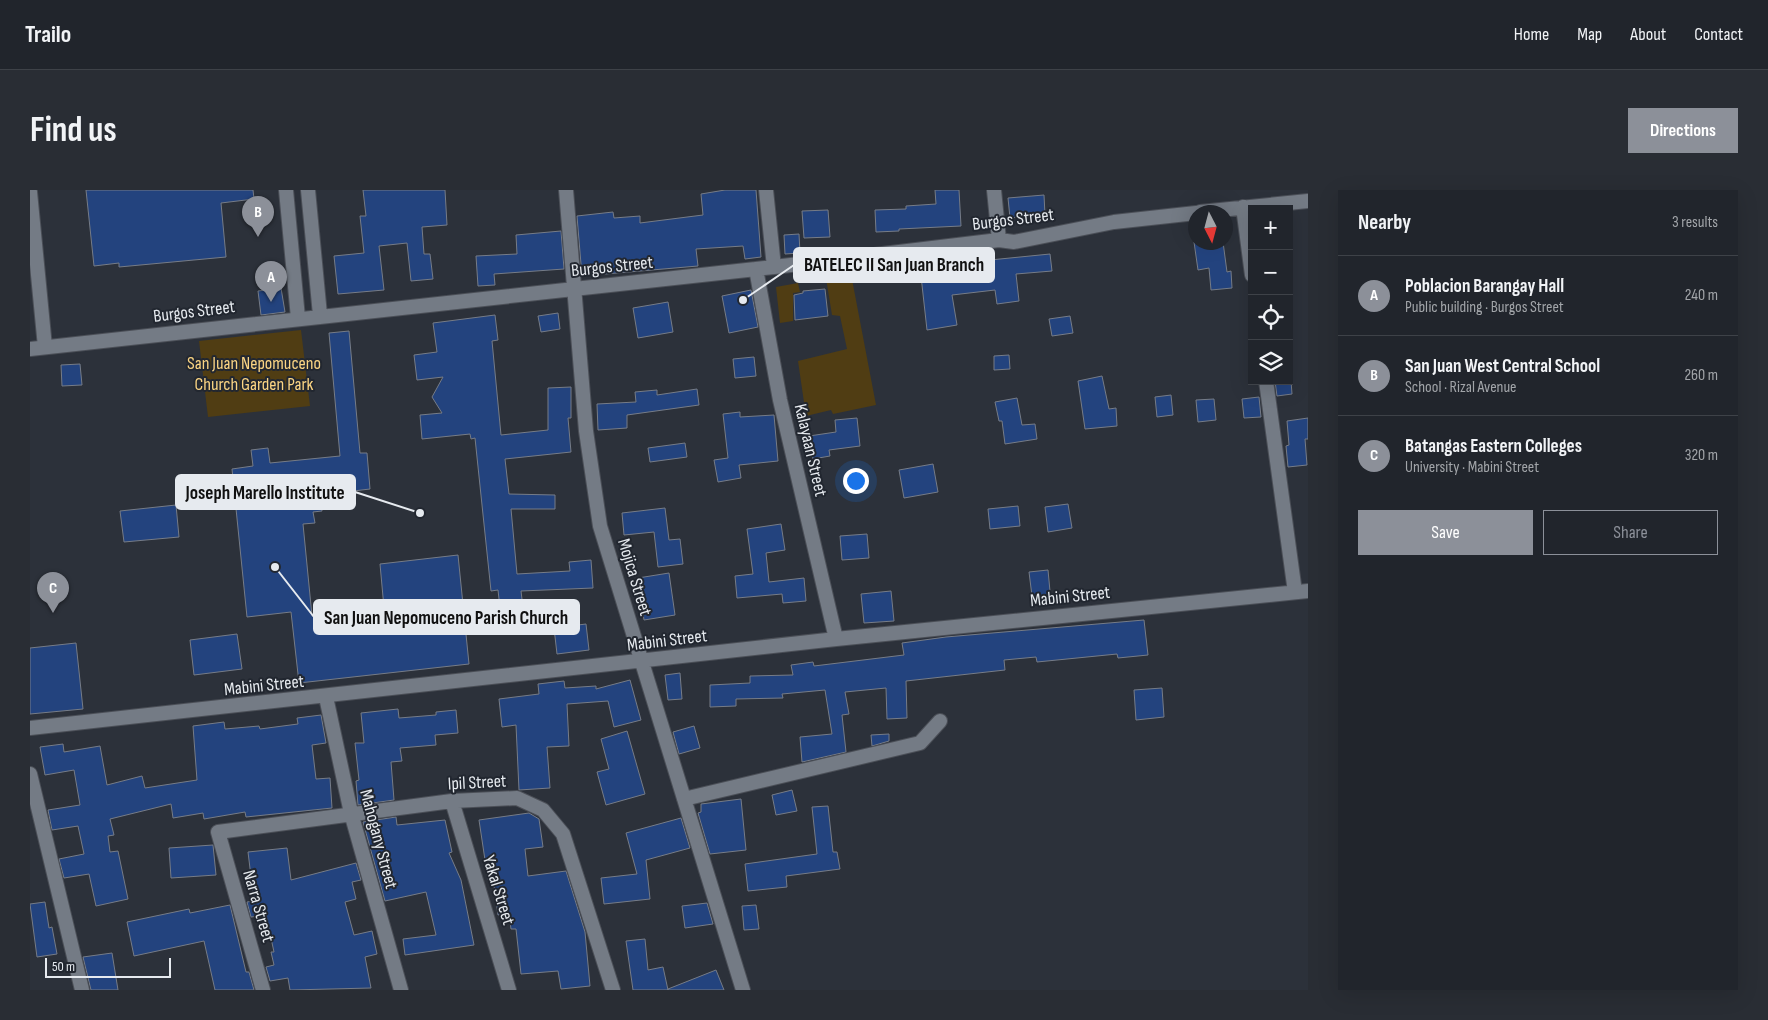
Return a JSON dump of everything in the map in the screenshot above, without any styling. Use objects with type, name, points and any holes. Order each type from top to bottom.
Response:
[{"type":"street","name":"Mojica Street","points":[[566,190],[586,431],[595,503],[600,526],[743,990]]},
{"type":"street","points":[[766,190],[774,267]]},
{"type":"street","points":[[994,190],[999,240]]},
{"type":"street","points":[[30,192],[44,347]]},
{"type":"street","points":[[298,318],[286,195],[308,193],[320,315]]},
{"type":"street","points":[[1233,209],[1308,201]]},
{"type":"street","points":[[1243,208],[1249,250]]},
{"type":"street","name":"Burgos Street","points":[[30,349],[320,315],[774,267],[999,240],[1014,242],[1114,222],[1188,214]]},
{"type":"street","name":"Kalayaan Street","points":[[756,269],[780,400],[836,639]]},
{"type":"street","points":[[1267,385],[1302,591]]},
{"type":"street","name":"Mabini Street","points":[[30,728],[326,697],[836,639],[1302,591]]},
{"type":"street","name":"Mahogany Street","points":[[326,697],[351,813],[401,990]]},
{"type":"street","points":[[684,799],[920,743],[940,721]]},
{"type":"street","points":[[30,774],[82,990]]},
{"type":"street","name":"Ipil Street","points":[[218,832],[452,801],[516,798],[543,810],[563,834],[613,990]]},
{"type":"street","name":"Yakal Street","points":[[452,801],[510,990]]},
{"type":"street","name":"Narra Street","points":[[218,832],[263,990]]},
{"type":"green space","points":[[851,274],[876,405],[833,414],[831,410],[806,416],[798,361],[847,349],[840,316],[832,315],[826,278]]},
{"type":"green space","points":[[798,283],[800,292],[793,293],[793,321],[780,323],[776,287]]},
{"type":"green space","name":"San Juan Nepomuceno Church Garden Park","points":[[301,330],[310,406],[208,417],[199,341]]},
{"type":"building","points":[[86,190],[253,190],[254,199],[221,203],[226,257],[119,267],[119,263],[94,266]]},
{"type":"building","points":[[363,190],[445,190],[447,225],[422,227],[424,254],[430,254],[433,279],[411,281],[407,243],[379,246],[384,290],[338,294],[334,256],[364,253],[360,216],[366,216]]},
{"type":"building","points":[[725,190],[756,190],[761,257],[745,259],[743,246],[696,249],[698,266],[582,276],[577,216],[613,212],[614,218],[640,216],[640,223],[703,215],[701,194]]},
{"type":"building","points":[[935,190],[959,190],[961,226],[876,232],[875,210],[906,209],[906,206],[936,204]]},
{"type":"building","points":[[1044,195],[1045,215],[1010,218],[1008,198]]},
{"type":"building","points":[[828,210],[830,237],[804,238],[802,211]]},
{"type":"building","points":[[561,231],[564,269],[494,274],[495,285],[478,286],[476,256],[517,254],[516,235]]},
{"type":"building","points":[[799,234],[800,253],[785,254],[784,235]]},
{"type":"building","points":[[1195,250],[1224,250],[1227,272],[1231,271],[1232,288],[1211,290],[1209,268],[1198,270]]},
{"type":"building","points":[[1050,254],[1052,271],[1016,274],[1019,301],[997,304],[995,290],[952,295],[957,325],[927,330],[920,267]]},
{"type":"building","points":[[281,288],[285,312],[261,315],[258,291]]},
{"type":"building","points":[[825,289],[828,316],[795,320],[794,295],[803,293],[803,291]]},
{"type":"building","points":[[751,290],[758,327],[729,333],[722,296]]},
{"type":"building","points":[[668,302],[673,332],[638,338],[633,308]]},
{"type":"building","points":[[558,313],[560,329],[541,332],[538,316]]},
{"type":"building","points":[[495,315],[498,340],[492,341],[501,435],[548,430],[548,388],[571,387],[571,418],[568,418],[571,452],[505,459],[509,494],[555,495],[555,509],[511,509],[517,574],[570,571],[569,562],[591,560],[593,588],[521,591],[525,624],[502,626],[498,590],[491,591],[475,438],[471,439],[470,434],[422,439],[420,415],[442,413],[432,397],[443,377],[417,380],[414,355],[437,352],[433,323]]},
{"type":"building","points":[[1070,316],[1073,333],[1052,336],[1049,319]]},
{"type":"building","points":[[349,331],[360,453],[367,453],[370,489],[320,495],[322,511],[313,512],[315,523],[303,524],[312,616],[384,608],[380,564],[458,555],[469,664],[299,683],[291,612],[247,617],[232,469],[253,466],[251,450],[268,448],[270,463],[340,456],[329,333]]},
{"type":"building","points":[[1009,355],[1010,369],[994,370],[994,356]]},
{"type":"building","points":[[754,357],[756,376],[735,378],[733,359]]},
{"type":"building","points":[[80,364],[82,385],[62,386],[61,365]]},
{"type":"building","points":[[1102,376],[1109,409],[1116,408],[1117,426],[1085,429],[1078,381]]},
{"type":"building","points":[[1276,385],[1291,385],[1292,394],[1277,396]]},
{"type":"building","points":[[697,389],[699,405],[627,415],[627,428],[598,430],[597,404],[636,402],[635,392],[657,390],[657,395]]},
{"type":"building","points":[[1171,395],[1173,415],[1157,417],[1155,397]]},
{"type":"building","points":[[1259,397],[1261,417],[1244,418],[1242,399]]},
{"type":"building","points":[[1017,398],[1022,425],[1035,424],[1037,439],[1005,444],[1002,421],[999,421],[995,402]]},
{"type":"building","points":[[1214,399],[1216,420],[1198,422],[1196,400]]},
{"type":"building","points":[[740,412],[740,417],[774,415],[778,461],[739,465],[741,478],[718,482],[714,460],[728,458],[723,414]]},
{"type":"building","points":[[857,418],[860,446],[829,450],[830,456],[813,459],[809,436],[836,432],[835,420]]},
{"type":"building","points":[[1308,418],[1308,439],[1305,439],[1307,465],[1288,467],[1286,446],[1289,445],[1287,421]]},
{"type":"building","points":[[685,443],[687,457],[650,462],[648,448]]},
{"type":"building","points":[[933,464],[938,492],[904,498],[899,470]]},
{"type":"building","points":[[1068,504],[1072,528],[1048,532],[1045,507]]},
{"type":"building","points":[[176,505],[179,537],[124,542],[120,511]]},
{"type":"building","points":[[1018,506],[1020,526],[990,529],[988,509]]},
{"type":"building","points":[[665,508],[669,540],[680,539],[683,564],[658,567],[654,532],[624,535],[622,513]]},
{"type":"building","points":[[781,524],[785,550],[766,553],[769,582],[804,578],[806,601],[783,603],[782,594],[737,598],[735,576],[753,574],[747,529]]},
{"type":"building","points":[[867,534],[869,558],[842,560],[840,536]]},
{"type":"building","points":[[1048,570],[1051,602],[1033,604],[1029,572]]},
{"type":"building","points":[[669,573],[675,615],[644,620],[638,578]]},
{"type":"building","points":[[891,591],[894,621],[864,623],[861,594]]},
{"type":"building","points":[[1144,620],[1148,655],[1118,658],[1117,654],[1037,662],[1036,657],[1004,660],[1005,670],[906,681],[907,718],[887,719],[886,688],[845,692],[849,714],[842,715],[846,752],[802,762],[800,737],[832,734],[825,690],[782,694],[783,698],[736,699],[736,706],[710,707],[710,685],[750,683],[750,676],[793,675],[791,665],[813,662],[814,666],[904,655],[902,643],[946,637]]},
{"type":"building","points":[[586,624],[589,650],[557,654],[554,628]]},
{"type":"building","points":[[237,634],[242,669],[194,675],[190,640]]},
{"type":"building","points":[[76,643],[83,709],[30,714],[30,648]]},
{"type":"building","points":[[680,673],[682,699],[668,700],[665,675]]},
{"type":"building","points":[[630,680],[641,720],[614,727],[608,701],[567,704],[569,746],[547,747],[550,788],[519,790],[516,725],[502,727],[499,699],[539,694],[538,684],[564,681],[565,688],[596,686],[596,689]]},
{"type":"building","points":[[1162,688],[1164,717],[1136,720],[1134,690]]},
{"type":"building","points":[[398,709],[399,718],[436,715],[436,712],[456,710],[458,733],[435,735],[436,745],[400,748],[402,761],[391,762],[394,800],[358,805],[356,781],[359,780],[355,743],[364,743],[361,713]]},
{"type":"building","points":[[321,715],[326,743],[312,745],[316,779],[330,778],[332,808],[246,817],[245,812],[204,819],[203,813],[173,818],[171,804],[110,819],[114,835],[108,836],[110,852],[118,851],[128,899],[96,906],[89,874],[64,878],[59,859],[84,854],[78,826],[52,830],[48,810],[80,805],[74,770],[45,775],[40,747],[63,744],[64,752],[100,746],[107,785],[142,776],[145,788],[197,780],[193,726],[224,722],[225,729],[259,726],[260,729],[298,724],[297,718]]},
{"type":"building","points":[[694,726],[700,748],[679,754],[673,732]]},
{"type":"building","points":[[627,731],[645,794],[606,805],[597,772],[609,769],[601,739]]},
{"type":"building","points":[[889,734],[889,741],[872,746],[871,735]]},
{"type":"building","points":[[792,790],[797,811],[776,815],[772,795]]},
{"type":"building","points":[[741,799],[746,850],[710,854],[698,813],[701,812],[701,804]]},
{"type":"building","points":[[828,806],[833,852],[837,852],[840,869],[786,876],[787,887],[748,891],[745,864],[817,854],[812,807]]},
{"type":"building","points":[[529,813],[539,819],[543,847],[525,849],[528,876],[566,871],[585,932],[590,986],[561,989],[558,971],[521,974],[516,929],[511,929],[509,914],[498,915],[493,879],[488,880],[479,820]]},
{"type":"building","points":[[396,817],[397,825],[445,820],[452,852],[449,853],[461,880],[474,945],[405,955],[403,939],[436,935],[426,892],[385,901],[363,822]]},
{"type":"building","points":[[681,818],[690,848],[646,860],[650,899],[604,904],[601,878],[637,874],[626,833]]},
{"type":"building","points":[[213,845],[216,875],[171,878],[169,848]]},
{"type":"building","points":[[287,848],[291,880],[356,863],[361,880],[352,882],[356,899],[345,902],[354,935],[372,931],[377,954],[365,957],[371,988],[290,990],[288,978],[270,981],[266,967],[274,965],[271,952],[274,952],[266,915],[251,917],[247,902],[254,901],[248,852]]},
{"type":"building","points":[[45,902],[49,928],[52,927],[57,954],[37,957],[30,904]]},
{"type":"building","points":[[707,903],[713,924],[685,928],[682,906]]},
{"type":"building","points":[[230,905],[246,972],[249,972],[254,990],[215,990],[204,941],[134,956],[127,922],[189,909],[190,913]]},
{"type":"building","points":[[756,905],[759,929],[744,930],[742,906]]},
{"type":"building","points":[[645,939],[648,970],[663,967],[668,990],[633,990],[626,941]]},
{"type":"building","points":[[112,953],[118,990],[91,990],[83,957]]},
{"type":"building","points":[[716,970],[724,990],[668,990],[668,989]]},
{"type":"place","name":"San Juan West Central School","points":[[258,237]]},
{"type":"place","name":"BATELEC II San Juan Branch","points":[[743,300]]},
{"type":"place","name":"Poblacion Barangay Hall","points":[[271,302]]},
{"type":"place","name":"Joseph Marello Institute","points":[[420,513]]},
{"type":"place","name":"San Juan Nepomuceno Parish Church","points":[[275,567]]},
{"type":"place","name":"Batangas Eastern Colleges","points":[[53,613]]}]
